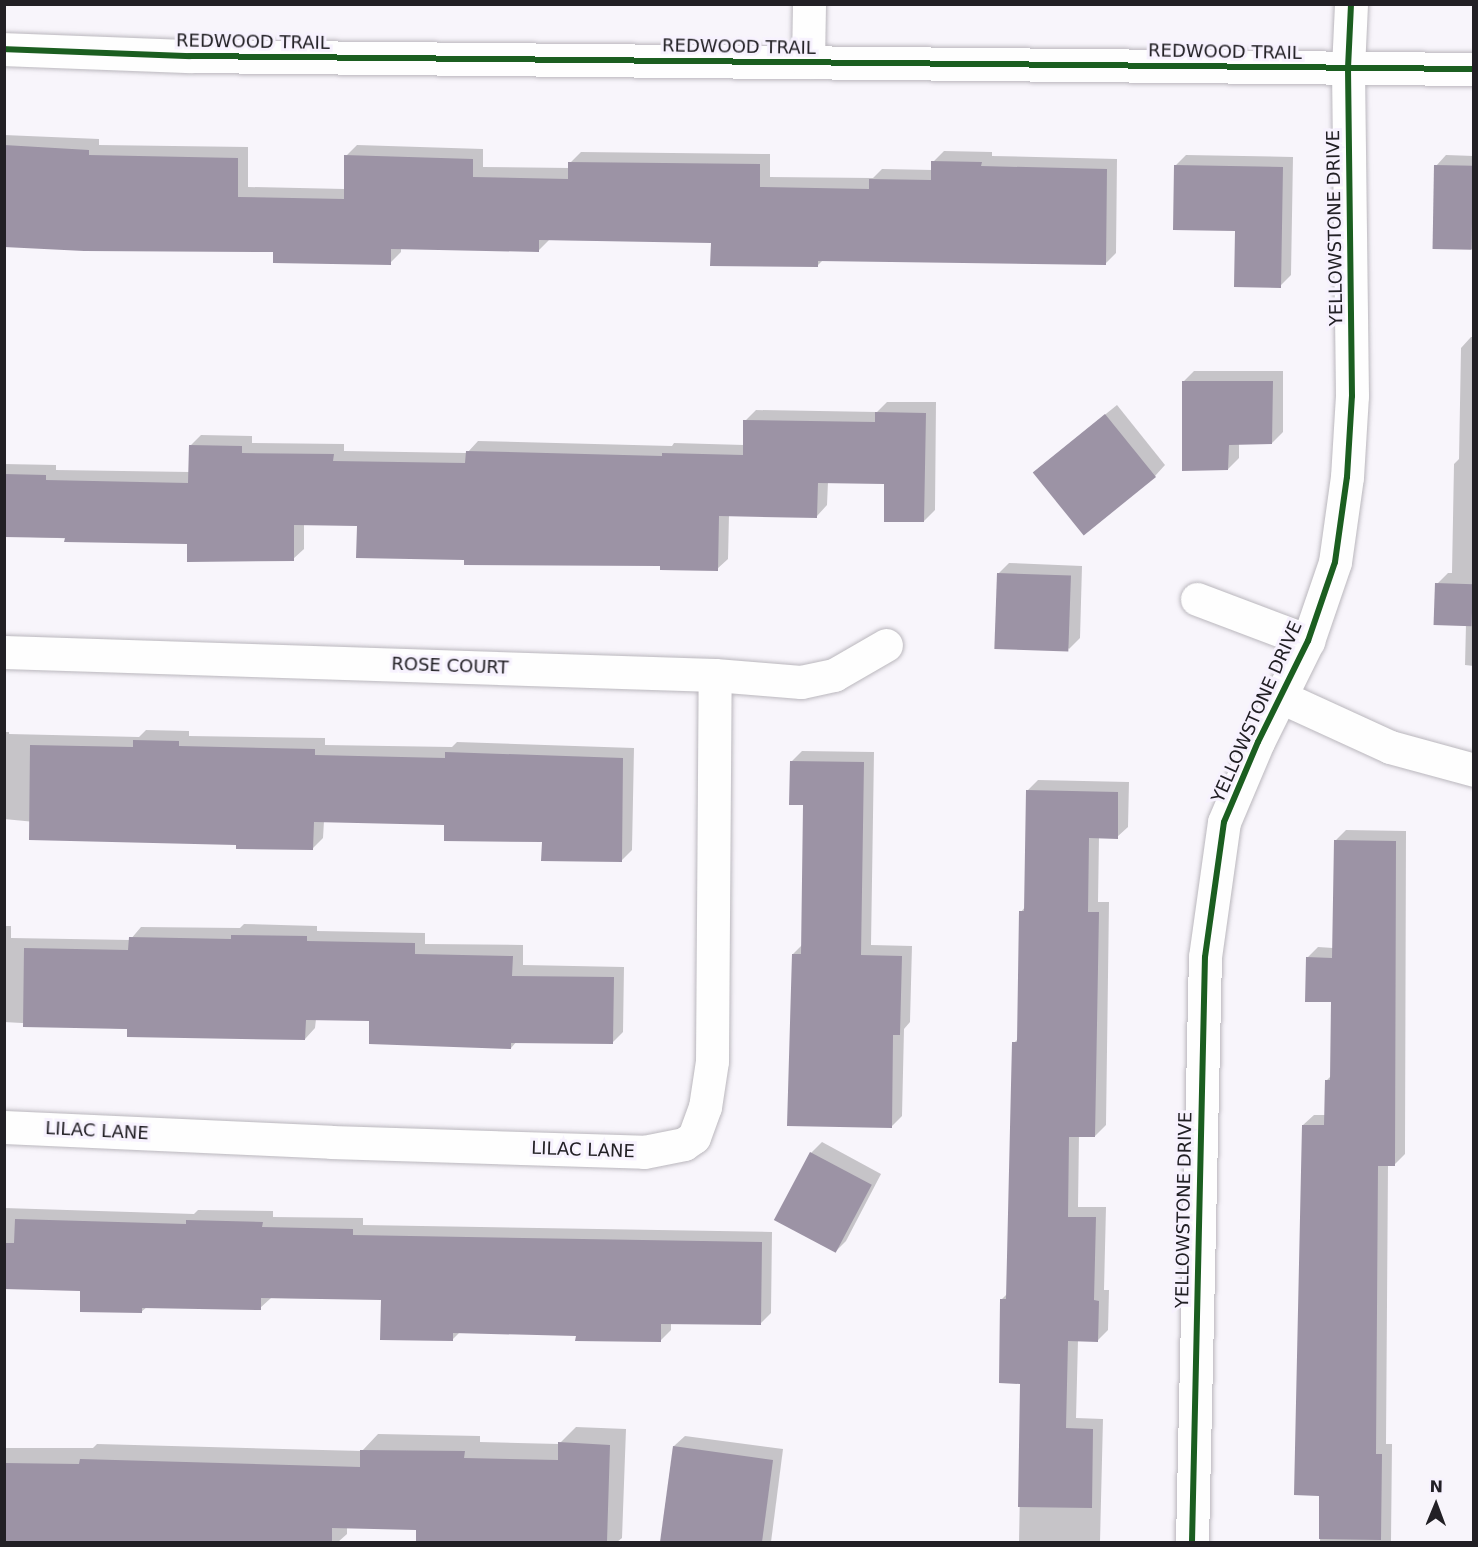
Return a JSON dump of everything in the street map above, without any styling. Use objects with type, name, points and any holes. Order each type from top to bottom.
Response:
[{"type":"street","points":[[808,62],[809,4]]},
{"type":"street","name":"YELLOWSTONE DRIVE","points":[[1192,1542],[1205,957],[1224,822],[1258,742],[1308,641],[1335,562],[1347,477],[1352,396],[1348,68],[1351,4]]},
{"type":"street","name":"REDWOOD TRAIL","points":[[4,49],[189,56],[1473,69]]},
{"type":"street","name":"YELLOWSTONE DRIVE","points":[[1197,599],[1308,641]]},
{"type":"street","name":"ROSE COURT","points":[[4,652],[715,675],[801,682],[834,675],[886,645]]},
{"type":"street","name":"LILAC LANE","points":[[4,1127],[644,1152],[684,1144],[694,1137],[705,1107],[712,1061],[715,675]]},
{"type":"street","points":[[1281,697],[1390,747],[1473,770]]},
{"type":"building","points":[[4,145],[89,150],[89,155],[238,158],[238,197],[344,199],[344,155],[473,159],[473,177],[568,179],[568,162],[760,164],[760,187],[869,189],[869,179],[931,180],[931,161],[982,162],[981,166],[1107,169],[1106,265],[818,261],[818,267],[710,266],[711,243],[539,240],[539,252],[391,249],[391,265],[273,263],[273,252],[84,251],[4,247]]},
{"type":"building","points":[[1174,165],[1283,167],[1281,288],[1234,287],[1235,231],[1173,230]]},
{"type":"building","points":[[1434,165],[1473,166],[1472,250],[1433,249]]},
{"type":"building","points":[[1182,381],[1273,381],[1272,444],[1229,445],[1228,470],[1182,471]]},
{"type":"building","points":[[875,412],[926,413],[924,522],[884,522],[884,484],[818,483],[817,518],[719,516],[718,571],[660,570],[660,566],[464,565],[464,560],[356,558],[357,526],[294,525],[294,561],[187,562],[187,544],[64,542],[65,538],[4,537],[4,474],[46,475],[46,480],[188,483],[189,445],[242,446],[242,453],[334,454],[333,461],[465,463],[466,451],[662,456],[662,453],[743,455],[743,420],[875,422]]},
{"type":"building","points":[[1105,414],[1156,477],[1084,535],[1033,473]]},
{"type":"building","points":[[997,573],[1071,576],[1068,652],[994,649]]},
{"type":"building","points":[[1435,583],[1473,584],[1472,626],[1434,625]]},
{"type":"building","points":[[133,740],[179,741],[179,746],[315,749],[315,755],[445,758],[445,752],[623,758],[622,862],[541,861],[542,842],[444,841],[444,825],[314,822],[313,850],[236,849],[236,845],[29,840],[30,745],[133,747]]},
{"type":"building","points":[[790,761],[864,762],[861,955],[902,956],[900,1035],[893,1035],[892,1128],[787,1126],[792,954],[801,954],[803,805],[789,805]]},
{"type":"building","points":[[1026,790],[1118,792],[1118,839],[1089,838],[1088,912],[1099,912],[1095,1137],[1069,1137],[1068,1217],[1096,1217],[1094,1300],[1099,1301],[1098,1342],[1068,1341],[1066,1428],[1093,1429],[1092,1508],[1018,1507],[1020,1384],[999,1383],[1000,1299],[1006,1299],[1012,1042],[1017,1042],[1019,911],[1024,911]]},
{"type":"building","points":[[1334,840],[1396,841],[1395,1166],[1378,1166],[1376,1454],[1382,1454],[1381,1540],[1319,1539],[1319,1496],[1294,1495],[1302,1125],[1324,1125],[1325,1080],[1330,1080],[1331,1002],[1305,1002],[1306,957],[1332,958]]},
{"type":"building","points":[[231,935],[307,936],[307,941],[415,943],[415,954],[513,956],[512,976],[614,977],[613,1044],[511,1043],[511,1049],[369,1044],[369,1021],[306,1020],[305,1040],[127,1037],[127,1029],[23,1027],[24,948],[128,950],[129,937],[231,939]]},
{"type":"building","points":[[810,1152],[872,1185],[836,1253],[774,1220]]},
{"type":"building","points":[[15,1219],[186,1224],[186,1220],[263,1222],[262,1227],[353,1229],[353,1235],[762,1242],[761,1325],[661,1324],[661,1342],[575,1341],[576,1336],[453,1333],[453,1341],[380,1340],[381,1300],[261,1298],[261,1310],[142,1308],[142,1313],[80,1312],[80,1291],[4,1289],[4,1243],[14,1243]]},
{"type":"building","points":[[558,1442],[610,1445],[607,1542],[416,1542],[416,1530],[332,1528],[332,1542],[4,1542],[4,1463],[79,1464],[80,1459],[360,1467],[360,1450],[465,1451],[464,1458],[558,1460]]},
{"type":"building","points":[[673,1446],[773,1460],[762,1542],[660,1542]]},
{"type":"cycle path","points":[[1192,1542],[1205,957],[1224,822],[1258,742],[1308,641],[1335,562],[1347,477],[1352,396],[1348,68],[1351,4]]},
{"type":"cycle path","points":[[4,49],[189,56],[1474,69]]}]
